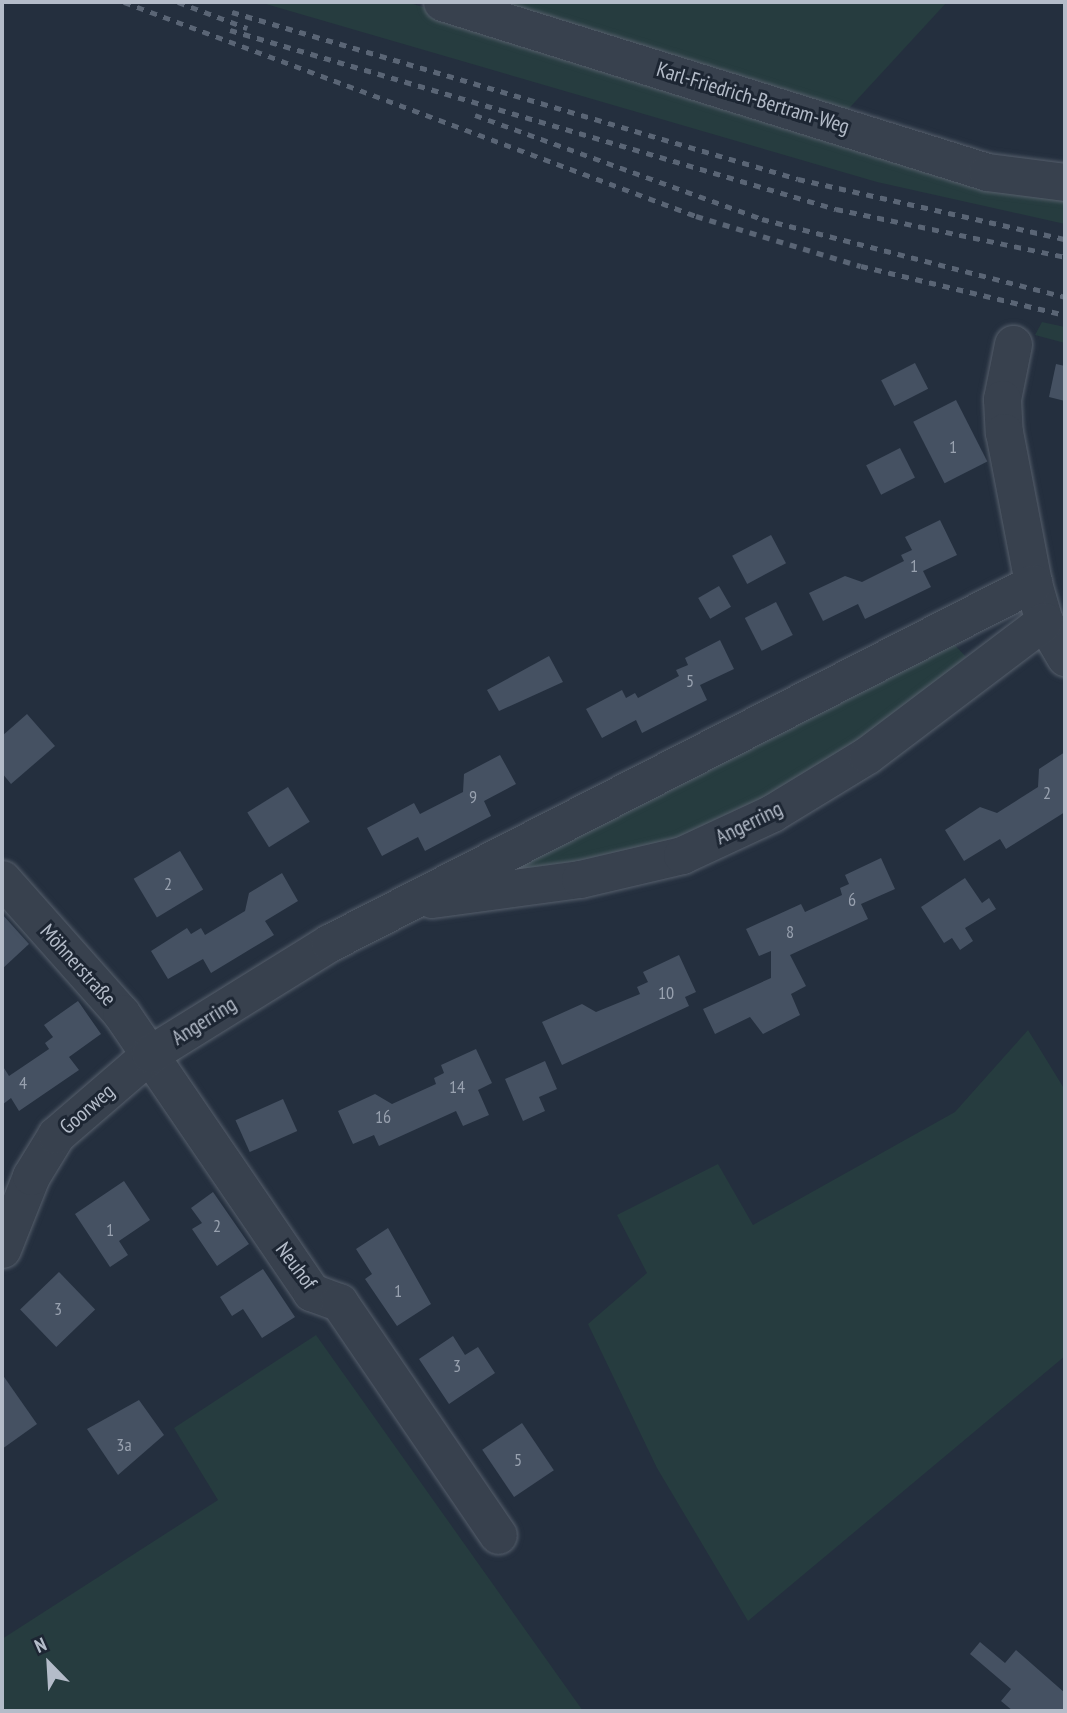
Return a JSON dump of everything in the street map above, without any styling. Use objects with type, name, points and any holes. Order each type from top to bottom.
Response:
[{"type":"street","name":"Karl-Friedrich-Bertram-Weg","points":[[442,2],[987,172],[1065,182]]},
{"type":"street","points":[[1013,344],[1002,399],[1004,432],[1032,583],[1044,621],[1065,657]]},
{"type":"street","name":"Angerring","points":[[150,1054],[404,903],[1032,583]]},
{"type":"street","name":"Angerring","points":[[404,903],[580,879],[682,855],[772,813],[867,755],[1044,621]]},
{"type":"street","name":"Möhnerstraße","points":[[2,879],[150,1054]]},
{"type":"street","name":"Goorweg","points":[[2,1249],[31,1176],[56,1135],[150,1054]]},
{"type":"street","name":"Neuhof","points":[[150,1054],[311,1292],[339,1302],[498,1535]]},
{"type":"green space","points":[[259,2],[406,2],[1065,196],[1065,224],[877,182]]},
{"type":"green space","points":[[486,2],[947,2],[842,116]]},
{"type":"green space","points":[[1042,322],[1065,327],[1065,343],[1035,335]]},
{"type":"green space","points":[[951,641],[966,657],[880,735],[707,831],[513,880],[502,864]]},
{"type":"green space","points":[[1028,1030],[1065,1090],[1065,1356],[748,1621],[657,1468],[588,1324],[647,1273],[617,1215],[718,1164],[753,1225],[955,1112]]},
{"type":"green space","points":[[316,1335],[583,1711],[2,1711],[2,1639],[218,1500],[174,1428]]},
{"type":"building","points":[[915,363],[928,389],[894,406],[881,380]]},
{"type":"building","points":[[1056,364],[1065,366],[1065,401],[1049,397]]},
{"type":"building","points":[[956,400],[987,461],[945,483],[913,422]]},
{"type":"building","points":[[900,448],[915,477],[881,495],[866,465]]},
{"type":"building","points":[[940,520],[957,555],[923,571],[931,587],[865,619],[858,604],[823,621],[809,593],[845,576],[862,582],[904,561],[901,555],[912,550],[905,537]]},
{"type":"building","points":[[771,535],[786,563],[747,584],[732,556]]},
{"type":"building","points":[[719,586],[731,607],[710,619],[698,598]]},
{"type":"building","points":[[776,602],[793,635],[762,651],[745,618]]},
{"type":"building","points":[[720,640],[734,669],[700,685],[707,700],[642,733],[636,720],[602,738],[586,709],[622,690],[626,698],[635,693],[638,698],[679,676],[676,670],[688,665],[685,658]]},
{"type":"building","points":[[549,656],[563,682],[499,711],[487,690]]},
{"type":"building","points":[[27,714],[55,746],[11,784],[2,773],[2,736]]},
{"type":"building","points":[[1065,752],[1065,812],[1006,849],[1000,839],[964,861],[945,830],[980,807],[997,813],[1038,787],[1039,769]]},
{"type":"building","points":[[500,755],[516,784],[484,801],[491,816],[425,851],[418,837],[382,856],[367,828],[414,803],[420,814],[463,792],[464,774]]},
{"type":"building","points":[[288,787],[310,822],[269,847],[247,812]]},
{"type":"building","points":[[180,851],[203,890],[157,917],[134,879]]},
{"type":"building","points":[[881,858],[895,889],[861,904],[868,919],[790,955],[806,986],[791,994],[800,1015],[763,1034],[750,1017],[715,1034],[703,1009],[771,978],[771,951],[759,956],[746,929],[801,904],[805,912],[842,895],[840,888],[849,884],[845,875]]},
{"type":"building","points":[[282,873],[298,901],[265,921],[274,935],[211,973],[203,959],[168,979],[151,951],[187,928],[191,934],[201,928],[205,935],[245,911],[249,893]]},
{"type":"building","points":[[965,878],[982,903],[989,898],[996,909],[965,928],[973,941],[960,950],[952,938],[944,943],[921,907]]},
{"type":"building","points":[[2,914],[29,944],[2,969]]},
{"type":"building","points":[[679,955],[696,992],[685,997],[689,1006],[562,1065],[542,1022],[582,1004],[596,1012],[640,994],[637,987],[648,982],[643,972]]},
{"type":"building","points":[[78,1001],[101,1034],[69,1057],[79,1070],[19,1111],[11,1098],[2,1105],[2,1065],[9,1076],[49,1049],[45,1043],[53,1037],[44,1025]]},
{"type":"building","points":[[476,1049],[492,1083],[478,1090],[489,1115],[463,1126],[456,1111],[379,1146],[374,1135],[353,1144],[338,1111],[375,1094],[392,1104],[436,1084],[434,1078],[444,1073],[441,1065]]},
{"type":"building","points":[[545,1061],[557,1089],[539,1097],[545,1111],[523,1121],[505,1079]]},
{"type":"building","points":[[283,1099],[297,1131],[250,1152],[235,1120]]},
{"type":"building","points":[[124,1181],[150,1220],[119,1241],[128,1255],[110,1267],[75,1214]]},
{"type":"building","points":[[213,1192],[249,1244],[217,1266],[192,1229],[202,1223],[191,1208]]},
{"type":"building","points":[[388,1228],[431,1304],[397,1326],[365,1279],[372,1274],[356,1249]]},
{"type":"building","points":[[263,1269],[295,1317],[262,1338],[243,1309],[232,1316],[220,1297]]},
{"type":"building","points":[[59,1272],[95,1309],[56,1347],[20,1310]]},
{"type":"building","points":[[453,1336],[465,1355],[478,1347],[495,1373],[449,1404],[419,1359]]},
{"type":"building","points":[[2,1374],[37,1424],[2,1449]]},
{"type":"building","points":[[139,1400],[164,1435],[118,1475],[87,1429]]},
{"type":"building","points":[[522,1423],[554,1470],[514,1497],[482,1450]]},
{"type":"building","points":[[980,1642],[1005,1663],[1016,1650],[1065,1693],[1065,1711],[1013,1711],[1001,1701],[1011,1689],[970,1654]]},
{"type":"railway","points":[[124,2],[696,216],[861,266],[1065,315]]},
{"type":"railway","points":[[178,2],[247,28]]},
{"type":"railway","points":[[232,12],[798,179],[1065,239]]},
{"type":"railway","points":[[230,30],[836,209],[1065,257]]},
{"type":"railway","points":[[475,115],[762,219],[1065,297]]}]
